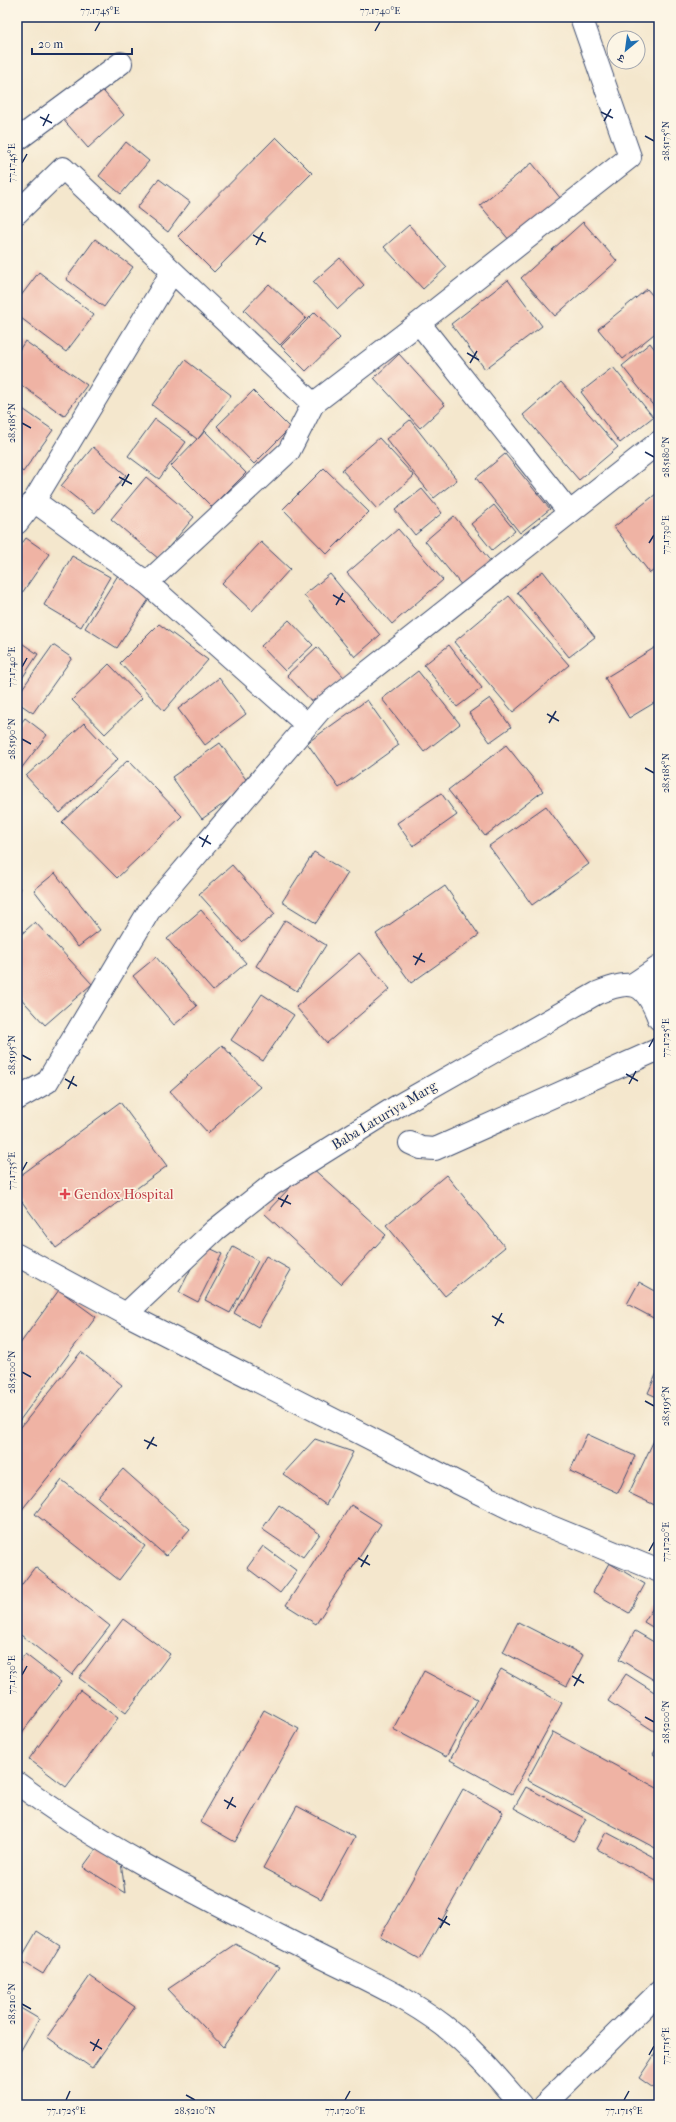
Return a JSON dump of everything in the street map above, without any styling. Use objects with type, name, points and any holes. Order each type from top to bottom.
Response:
[{"type":"street","points":[[147,583],[289,451],[313,404],[419,323],[630,157],[581,17]]},
{"type":"street","points":[[17,140],[121,63]]},
{"type":"street","points":[[17,213],[63,168],[313,404]]},
{"type":"street","points":[[17,523],[34,501],[172,272]]},
{"type":"street","points":[[419,323],[569,512]]},
{"type":"street","points":[[17,1099],[47,1082],[149,911],[320,710],[659,442]]},
{"type":"street","points":[[34,501],[147,583],[307,725]]},
{"type":"street","points":[[632,985],[659,967]]},
{"type":"street","name":"Baba Laturiya Marg","points":[[126,1314],[215,1230],[273,1184],[396,1107],[597,993],[615,985],[632,985]]},
{"type":"street","points":[[632,985],[644,990],[652,1000],[659,1019]]},
{"type":"street","points":[[410,1143],[421,1148],[435,1149],[659,1049]]},
{"type":"street","points":[[17,1255],[126,1314],[532,1519],[659,1571]]},
{"type":"street","points":[[17,1783],[75,1822],[164,1877],[392,1993],[443,2025],[482,2060],[522,2105]]},
{"type":"street","points":[[544,2105],[659,1992]]},
{"type":"building","points":[[98,85],[124,115],[88,148],[61,117]]},
{"type":"building","points":[[276,137],[312,173],[214,272],[178,236]]},
{"type":"building","points":[[126,142],[149,161],[121,194],[99,176]]},
{"type":"building","points":[[532,163],[561,199],[510,241],[480,205]]},
{"type":"building","points":[[159,179],[190,202],[168,232],[137,208]]},
{"type":"building","points":[[583,222],[617,261],[555,316],[521,278]]},
{"type":"building","points":[[409,225],[447,267],[423,289],[384,247]]},
{"type":"building","points":[[95,239],[133,267],[104,307],[66,279]]},
{"type":"building","points":[[340,258],[364,285],[338,309],[313,282]]},
{"type":"building","points":[[39,272],[94,315],[66,352],[17,315],[17,301]]},
{"type":"building","points":[[508,280],[542,326],[485,369],[451,324]]},
{"type":"building","points":[[269,284],[306,318],[280,345],[244,310]]},
{"type":"building","points":[[647,289],[659,303],[659,330],[623,359],[598,329]]},
{"type":"building","points":[[315,312],[340,338],[306,371],[281,346]]},
{"type":"building","points":[[25,341],[87,385],[64,416],[17,382],[17,353]]},
{"type":"building","points":[[650,343],[659,355],[659,413],[622,366]]},
{"type":"building","points":[[399,354],[445,405],[420,428],[374,378]]},
{"type":"building","points":[[185,360],[231,395],[198,439],[205,431],[246,473],[212,507],[171,466],[197,439],[152,405]]},
{"type":"building","points":[[613,367],[653,417],[620,443],[581,392]]},
{"type":"building","points":[[561,382],[618,447],[579,480],[523,415]]},
{"type":"building","points":[[253,391],[290,428],[254,464],[217,426]]},
{"type":"building","points":[[17,405],[53,430],[23,472],[17,467]]},
{"type":"building","points":[[155,419],[186,442],[159,479],[128,456]]},
{"type":"building","points":[[410,420],[457,480],[434,498],[386,439]]},
{"type":"building","points":[[379,438],[414,476],[377,509],[342,470]]},
{"type":"building","points":[[93,447],[126,475],[95,513],[61,486]]},
{"type":"building","points":[[505,454],[550,509],[520,533],[476,478]]},
{"type":"building","points":[[324,468],[369,512],[327,554],[283,509]]},
{"type":"building","points":[[146,477],[194,517],[159,559],[111,519]]},
{"type":"building","points":[[422,489],[442,513],[415,535],[395,510]]},
{"type":"building","points":[[656,494],[659,498],[659,567],[650,573],[614,527]]},
{"type":"building","points":[[494,505],[515,531],[492,550],[471,524]]},
{"type":"building","points":[[454,516],[492,563],[463,587],[425,541]]},
{"type":"building","points":[[398,529],[443,580],[392,624],[347,573]]},
{"type":"building","points":[[26,538],[49,554],[22,593],[17,590],[17,550]]},
{"type":"building","points":[[261,542],[290,569],[252,611],[222,583]]},
{"type":"building","points":[[72,556],[110,577],[81,627],[44,605]]},
{"type":"building","points":[[543,571],[595,637],[569,657],[517,592]]},
{"type":"building","points":[[120,572],[153,593],[117,648],[85,628]]},
{"type":"building","points":[[330,574],[380,635],[355,657],[304,595]]},
{"type":"building","points":[[509,596],[569,665],[513,712],[454,642]]},
{"type":"building","points":[[289,620],[313,645],[285,671],[261,646]]},
{"type":"building","points":[[159,624],[208,660],[164,711],[120,663]]},
{"type":"building","points":[[17,640],[38,654],[17,686]]},
{"type":"building","points":[[53,645],[72,658],[33,713],[17,702],[17,696]]},
{"type":"building","points":[[449,645],[482,688],[457,707],[424,665]]},
{"type":"building","points":[[659,645],[659,700],[629,718],[605,678]]},
{"type":"building","points":[[317,647],[344,677],[314,704],[287,675]]},
{"type":"building","points":[[109,664],[142,698],[105,734],[72,700]]},
{"type":"building","points":[[418,671],[460,724],[424,752],[382,699]]},
{"type":"building","points":[[219,678],[246,714],[205,745],[178,709]]},
{"type":"building","points":[[490,698],[511,727],[490,742],[469,713]]},
{"type":"building","points":[[367,700],[399,745],[339,788],[307,743]]},
{"type":"building","points":[[25,718],[47,735],[17,774],[17,728]]},
{"type":"building","points":[[84,723],[118,759],[60,813],[26,776]]},
{"type":"building","points":[[220,743],[250,785],[202,819],[172,777]]},
{"type":"building","points":[[506,745],[543,791],[485,836],[448,790]]},
{"type":"building","points":[[128,760],[182,816],[117,878],[62,822]]},
{"type":"building","points":[[441,793],[457,815],[413,846],[397,823]]},
{"type":"building","points":[[546,806],[589,864],[532,905],[489,846]]},
{"type":"building","points":[[314,852],[348,873],[316,923],[282,902]]},
{"type":"building","points":[[232,865],[275,914],[242,942],[199,894]]},
{"type":"building","points":[[55,873],[100,930],[78,947],[34,890]]},
{"type":"building","points":[[17,885],[21,890],[17,893]]},
{"type":"building","points":[[445,886],[479,935],[411,983],[376,934]]},
{"type":"building","points":[[201,910],[246,963],[213,991],[167,939]]},
{"type":"building","points":[[285,920],[326,945],[297,991],[256,966]]},
{"type":"building","points":[[35,922],[92,984],[45,1025],[17,994],[17,938]]},
{"type":"building","points":[[359,953],[390,989],[327,1043],[296,1007]]},
{"type":"building","points":[[156,957],[197,1006],[174,1025],[133,976]]},
{"type":"building","points":[[262,994],[294,1015],[263,1061],[231,1040]]},
{"type":"building","points":[[222,1045],[260,1087],[208,1133],[170,1091]]},
{"type":"building","points":[[120,1102],[167,1166],[56,1248],[17,1195],[17,1178]]},
{"type":"building","points":[[310,1166],[386,1235],[341,1284],[265,1214]]},
{"type":"building","points":[[446,1175],[505,1247],[445,1296],[386,1225]]},
{"type":"building","points":[[203,1245],[222,1254],[198,1302],[179,1292]]},
{"type":"building","points":[[233,1247],[258,1261],[230,1313],[205,1300]]},
{"type":"building","points":[[266,1256],[291,1270],[258,1327],[234,1313]]},
{"type":"building","points":[[639,1282],[659,1293],[659,1321],[627,1304]]},
{"type":"building","points":[[59,1290],[96,1317],[17,1424],[17,1348]]},
{"type":"building","points":[[81,1352],[122,1385],[20,1512],[17,1510],[17,1432]]},
{"type":"building","points":[[659,1368],[659,1398],[648,1393]]},
{"type":"building","points":[[587,1434],[635,1456],[618,1493],[570,1471]]},
{"type":"building","points":[[656,1436],[659,1437],[659,1507],[629,1493]]},
{"type":"building","points":[[315,1439],[353,1452],[326,1505],[283,1474]]},
{"type":"building","points":[[123,1469],[190,1529],[166,1556],[98,1497]]},
{"type":"building","points":[[62,1480],[145,1546],[119,1580],[35,1514]]},
{"type":"building","points":[[279,1505],[320,1534],[303,1557],[262,1529]]},
{"type":"building","points":[[351,1505],[381,1524],[316,1624],[286,1605]]},
{"type":"building","points":[[263,1546],[297,1571],[280,1593],[247,1568]]},
{"type":"building","points":[[609,1563],[645,1584],[629,1613],[593,1592]]},
{"type":"building","points":[[35,1567],[110,1626],[72,1675],[17,1632],[17,1591]]},
{"type":"building","points":[[659,1598],[659,1631],[644,1622]]},
{"type":"building","points":[[123,1619],[170,1654],[126,1713],[79,1678]]},
{"type":"building","points":[[518,1622],[583,1655],[567,1686],[503,1652]]},
{"type":"building","points":[[635,1631],[659,1645],[659,1683],[619,1659]]},
{"type":"building","points":[[25,1654],[61,1682],[17,1739],[17,1665]]},
{"type":"building","points":[[501,1669],[562,1703],[512,1794],[450,1760]]},
{"type":"building","points":[[424,1671],[477,1699],[446,1757],[393,1729]]},
{"type":"building","points":[[626,1674],[659,1695],[659,1730],[657,1733],[608,1701]]},
{"type":"building","points":[[80,1690],[118,1718],[66,1787],[29,1759]]},
{"type":"building","points":[[264,1710],[299,1729],[235,1842],[200,1822]]},
{"type":"building","points":[[553,1732],[659,1789],[659,1850],[527,1780]]},
{"type":"building","points":[[659,1745],[659,1758],[653,1754]]},
{"type":"building","points":[[526,1787],[586,1819],[574,1841],[514,1808]]},
{"type":"building","points":[[463,1789],[503,1812],[420,1959],[380,1937]]},
{"type":"building","points":[[297,1806],[355,1837],[321,1899],[263,1868]]},
{"type":"building","points":[[606,1832],[659,1860],[659,1877],[656,1881],[597,1849]]},
{"type":"building","points":[[99,1845],[121,1862],[125,1893],[83,1867]]},
{"type":"building","points":[[37,1931],[60,1946],[43,1974],[20,1960]]},
{"type":"building","points":[[235,1944],[279,1967],[223,2047],[168,1989]]},
{"type":"building","points":[[90,1976],[135,2007],[92,2068],[47,2037]]},
{"type":"building","points":[[17,2006],[39,2019],[17,2057]]},
{"type":"building","points":[[659,2048],[659,2092],[639,2078]]},
{"type":"place","name":"Gendox Hospital","points":[[65,1194]]}]
